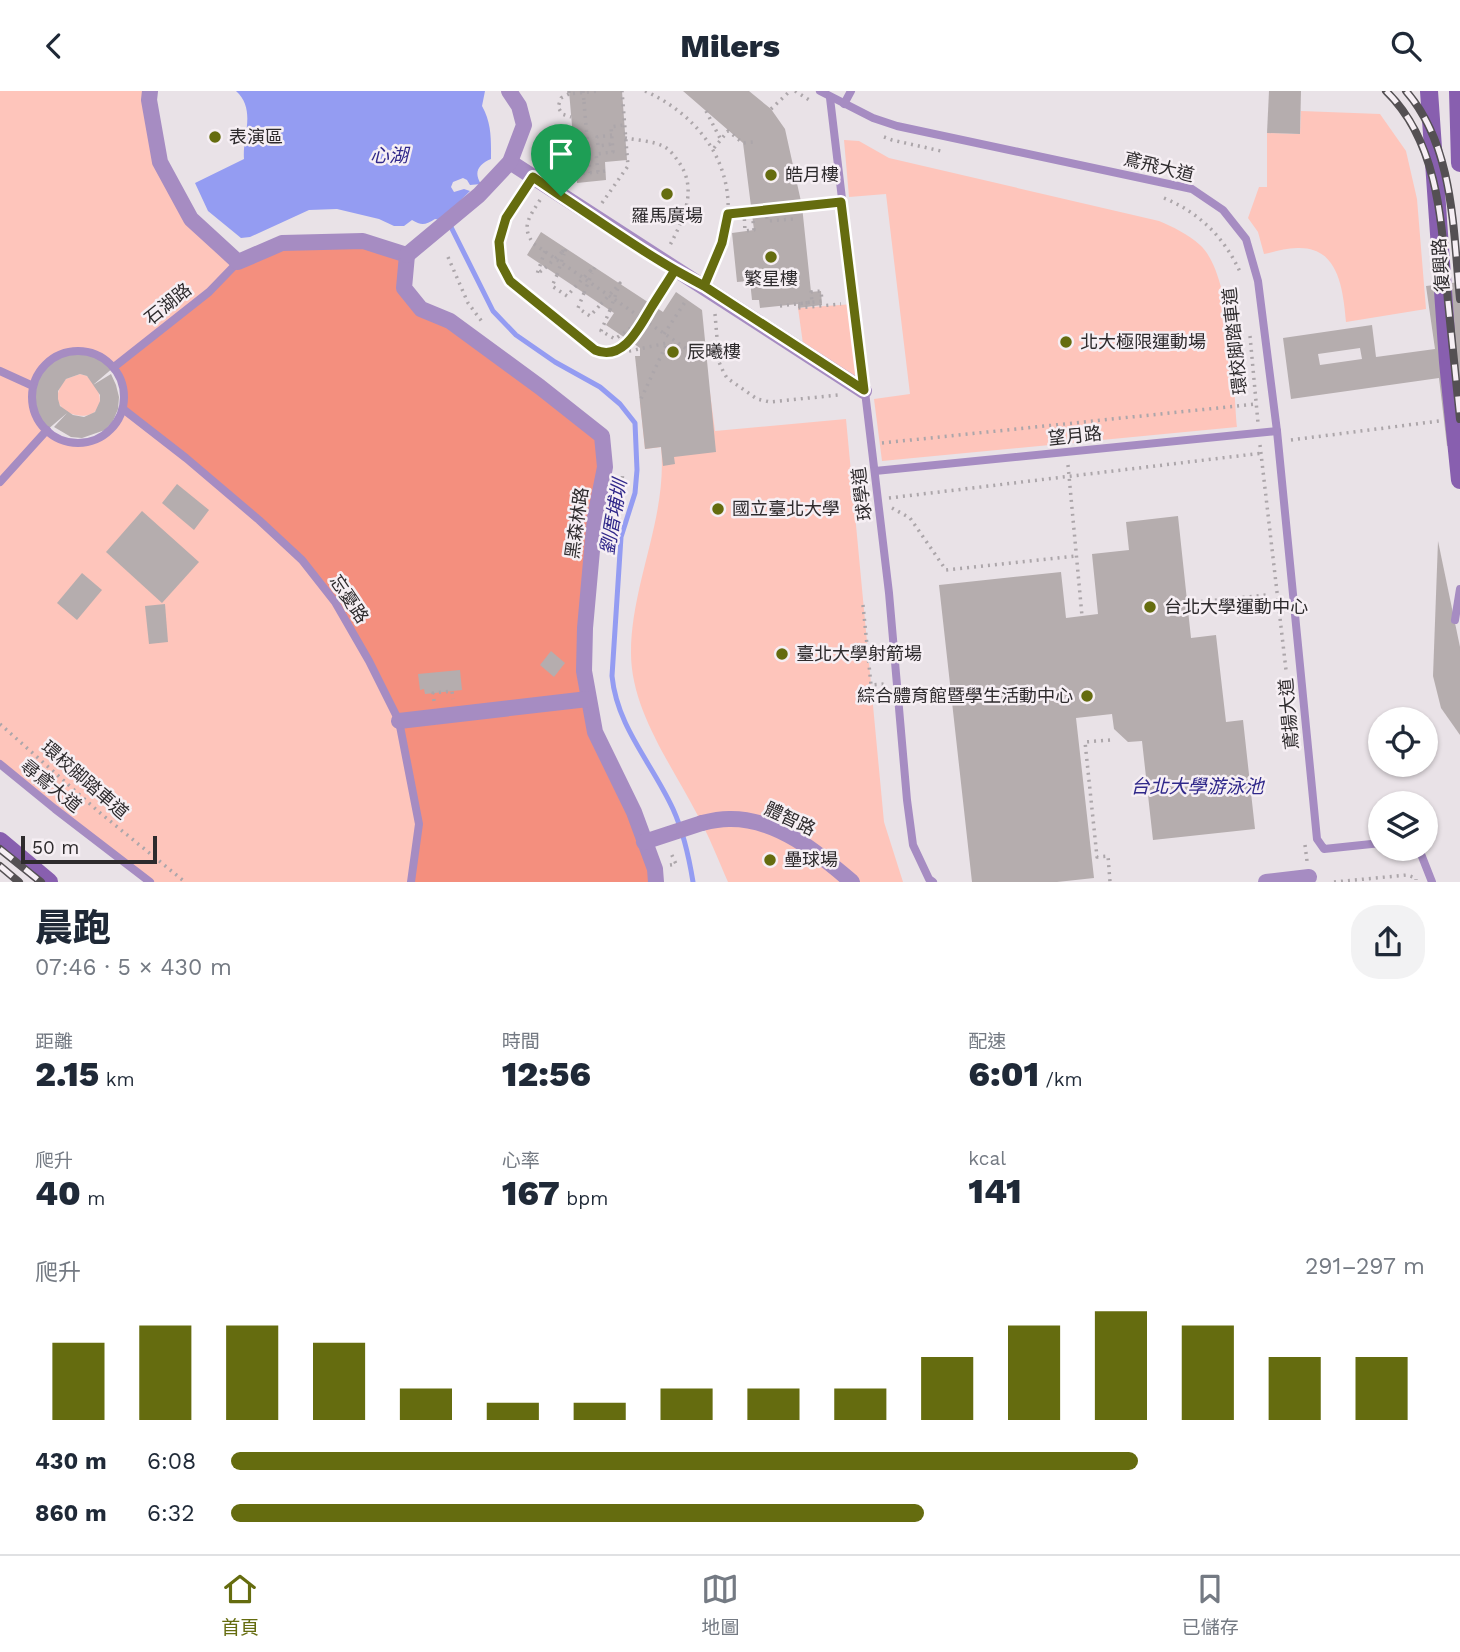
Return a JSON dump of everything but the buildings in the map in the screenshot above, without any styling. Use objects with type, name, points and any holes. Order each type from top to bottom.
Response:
[{"type":"main road","name":"復興路","points":[[1429,91],[1460,480]]},
{"type":"main road","points":[[1458,91],[1460,163]]},
{"type":"main road","points":[[0,841],[49,882]]},
{"type":"street","points":[[150,91],[149,100],[160,162],[191,219],[238,262],[282,243],[363,241],[407,255],[479,195],[510,162],[524,125],[519,106],[509,91]]},
{"type":"street","points":[[510,162],[864,390]]},
{"type":"street","name":"黑森林路","points":[[407,255],[404,288],[421,309],[450,321],[602,436],[605,467],[596,517],[584,628],[583,671],[595,732],[634,812],[655,869],[656,882]]},
{"type":"street","points":[[399,721],[588,699]]},
{"type":"street","name":"體智路","points":[[644,842],[702,823],[729,818],[759,823],[792,837],[821,856],[852,882]]},
{"type":"street","points":[[1265,882],[1309,877]]},
{"type":"lane","name":"鳶飛大道","points":[[820,91],[830,98],[897,126],[1192,188],[1223,210],[1246,239],[1258,281],[1286,515]]},
{"type":"lane","points":[[844,104],[851,91]]},
{"type":"lane","name":"球學道","points":[[830,98],[875,471],[906,800],[913,845],[933,882]]},
{"type":"lane","name":"石湖路","points":[[114,367],[209,292],[238,262]]},
{"type":"lane","points":[[90,351],[103,357],[114,367],[124,394],[123,409],[112,428],[94,440],[80,443],[66,442],[47,430],[35,414],[32,400],[33,386],[48,361],[61,353],[90,351]]},
{"type":"lane","points":[[0,371],[33,386]]},
{"type":"lane","name":"忘憂路","points":[[123,409],[186,458],[302,560],[335,602],[369,660],[399,721],[419,824],[411,882]]},
{"type":"lane","points":[[0,482],[47,430]]},
{"type":"lane","name":"望月路","points":[[875,471],[1277,431]]},
{"type":"lane","name":"鳶揚大道","points":[[1286,515],[1317,839],[1324,849],[1368,844]]},
{"type":"lane","points":[[1455,620],[1460,589]]},
{"type":"lane","name":"尋鳶大道","points":[[0,764],[150,882]]},
{"type":"lane","points":[[1424,861],[1432,882]]},
{"type":"path","points":[[583,91],[590,173]]},
{"type":"path","points":[[571,117],[562,114],[558,107],[561,98],[569,92],[598,91]]},
{"type":"path","points":[[593,216],[628,166],[622,91]]},
{"type":"path","points":[[645,91],[677,109],[697,127],[714,148],[724,175],[728,214],[709,290],[719,362],[727,378],[757,399],[770,402],[845,395],[864,390]]},
{"type":"path","points":[[771,109],[793,91],[830,108]]},
{"type":"path","points":[[706,111],[721,140]]},
{"type":"path","points":[[598,172],[596,154],[613,152],[611,127],[624,126]]},
{"type":"path","points":[[714,148],[728,131],[743,143],[753,142]]},
{"type":"path","points":[[879,134],[892,141],[944,151]]},
{"type":"path","points":[[612,135],[597,137],[598,146],[612,144]]},
{"type":"path","points":[[625,138],[664,146],[681,164],[687,179],[688,192],[683,219],[661,261]]},
{"type":"path","points":[[576,174],[605,171]]},
{"type":"path","points":[[533,177],[506,218],[501,231],[501,264],[510,281],[595,350],[612,353],[630,341],[675,270]]},
{"type":"path","points":[[549,187],[528,219],[528,237],[534,244],[707,363]]},
{"type":"path","name":"環校脚踏車道","points":[[1156,194],[1178,204],[1216,233],[1232,253],[1243,278]]},
{"type":"path","points":[[728,214],[841,202]]},
{"type":"path","points":[[766,210],[767,221],[794,219]]},
{"type":"path","points":[[744,212],[745,231],[754,230],[752,211]]},
{"type":"path","points":[[545,251],[537,274],[563,253],[552,286],[567,296],[591,272],[578,308],[590,316],[616,290],[601,331],[615,339],[638,323],[625,352],[667,343],[640,401]]},
{"type":"path","points":[[780,306],[812,302],[811,292],[821,291],[822,301],[798,304],[798,308],[854,304]]},
{"type":"path","points":[[664,334],[687,299]]},
{"type":"path","name":"環校脚踏車道","points":[[1249,324],[1286,672]]},
{"type":"path","points":[[1278,442],[1431,422]]},
{"type":"path","points":[[1066,453],[1082,616]]},
{"type":"path","points":[[878,500],[910,518],[946,570],[1076,556]]},
{"type":"path","points":[[1187,603],[1266,595]]},
{"type":"path","points":[[863,605],[871,685],[897,684]]},
{"type":"path","name":"環校脚踏車道","points":[[0,724],[99,812],[185,882]]},
{"type":"path","points":[[1110,740],[1085,742],[1097,857],[1108,856],[1110,882]]},
{"type":"path","points":[[1304,841],[1309,877],[1314,880],[1333,882],[1407,875],[1416,878],[1417,882]]},
{"type":"shaded area","points":[[0,91],[150,91],[160,162],[191,219],[238,262],[209,292],[114,367],[103,358],[85,351],[65,352],[54,358],[40,372],[32,391],[33,410],[42,425],[56,436],[74,442],[92,440],[109,430],[123,409],[302,560],[335,602],[399,721],[419,824],[411,882],[151,882],[0,764]]},
{"type":"shaded area","points":[[1301,111],[1380,114],[1406,151],[1417,199],[1426,309],[1346,322],[1336,272],[1322,254],[1311,249],[1297,248],[1264,254],[1258,232],[1248,218],[1259,187],[1267,187],[1267,133],[1300,134]]},
{"type":"shaded area","name":"北大極限運動場","points":[[844,140],[859,141],[889,158],[1159,221],[1190,237],[1211,259],[1225,303],[1237,427],[882,461],[874,399],[910,394],[886,194],[849,197]]},
{"type":"shaded area","points":[[363,241],[407,255],[404,288],[602,436],[595,517],[588,699],[656,882],[411,882],[419,824],[399,721],[335,602],[302,560],[123,409],[122,387],[114,367],[159,332],[238,262],[282,243]]},
{"type":"shaded area","points":[[854,304],[864,390],[804,351],[798,308]]},
{"type":"shaded area","points":[[80,374],[87,376],[99,394],[99,406],[93,413],[84,416],[65,410],[59,402],[58,392],[66,379]]},
{"type":"shaded area","points":[[710,393],[715,431],[846,419],[884,822],[903,882],[728,882],[701,822],[645,716],[633,674],[631,653],[637,601],[655,524],[662,473],[661,447],[645,449],[640,401]]},
{"type":"water","name":"心湖","points":[[236,91],[485,91],[482,106],[489,126],[491,159],[478,169],[481,184],[470,185],[463,178],[453,182],[451,187],[454,192],[464,189],[470,191],[446,215],[448,221],[435,219],[423,224],[412,220],[404,226],[394,226],[379,219],[337,209],[309,210],[250,237],[241,238],[208,211],[195,183],[244,159],[247,115],[242,98]]},
{"type":"waterway","name":"劉厝埔圳","points":[[449,223],[493,311],[516,335],[555,362],[600,387],[620,404],[635,423],[635,493],[621,537],[612,676],[615,694],[628,728],[677,817],[693,882]]},
{"type":"railway","points":[[1386,91],[1404,112],[1418,136],[1435,190],[1444,247],[1460,419]]},
{"type":"railway","points":[[1406,91],[1422,113],[1434,137],[1442,163],[1452,217],[1460,299]]},
{"type":"railway","points":[[0,849],[41,882]]},
{"type":"railway","points":[[0,866],[19,882]]},
{"type":"place","name":"表演區","points":[[215,137]]},
{"type":"place","name":"皓月樓","points":[[771,175]]},
{"type":"place","name":"羅馬廣場","points":[[667,194]]},
{"type":"place","name":"繁星樓","points":[[771,257]]},
{"type":"place","name":"北大極限運動場","points":[[1066,342]]},
{"type":"place","name":"辰曦樓","points":[[673,352]]},
{"type":"place","name":"國立臺北大學","points":[[718,509]]},
{"type":"place","name":"台北大學運動中心","points":[[1150,607]]},
{"type":"place","name":"臺北大學射箭場","points":[[782,654]]},
{"type":"place","name":"綜合體育館暨學生活動中心","points":[[1087,696]]},
{"type":"place","name":"壘球場","points":[[770,860]]},
{"type":"route","points":[[561,196],[533,177],[506,218],[501,231],[501,264],[510,281],[595,350],[612,353],[630,341],[675,270],[704,286],[864,390],[841,202],[728,214],[722,243],[704,286],[561,196]]},
{"type":"water label","name":"台北大學游泳池","points":[[1197,786]]}]
